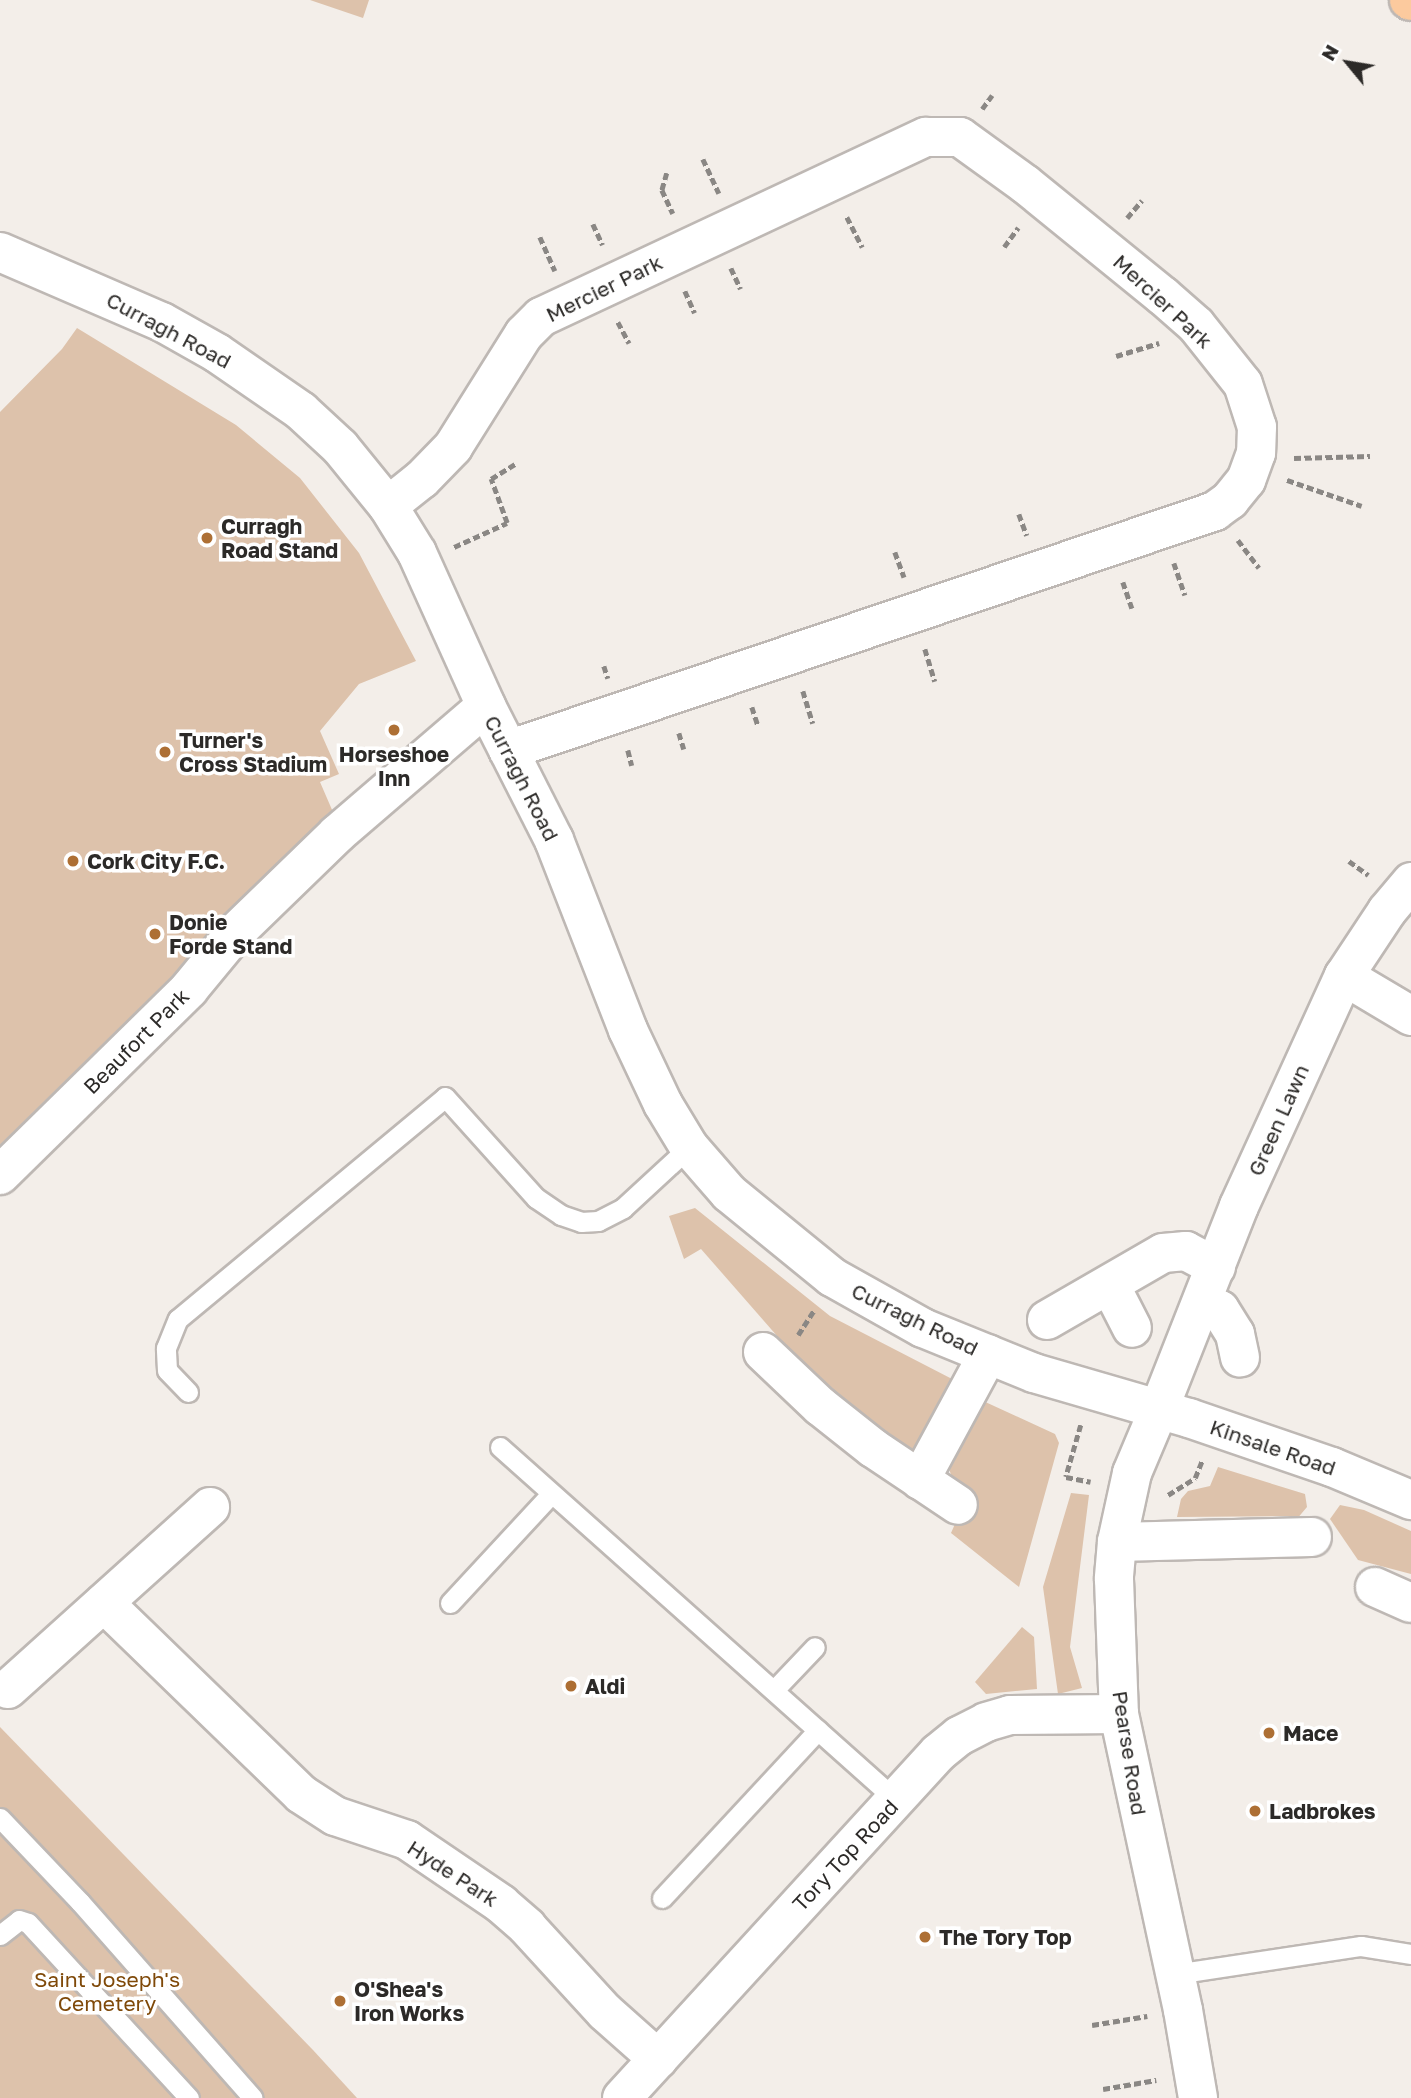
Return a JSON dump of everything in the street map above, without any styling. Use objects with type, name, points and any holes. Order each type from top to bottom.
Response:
[{"type":"street","name":"Mercier Park","points":[[388,506],[422,479],[453,447],[524,334],[541,317],[926,137],[960,137],[1071,219],[1196,326],[1243,384],[1257,427],[1256,453],[1246,481],[1230,500],[1215,511],[508,750]]},
{"type":"street","name":"Curragh Road","points":[[0,253],[162,322],[217,353],[301,411],[340,447],[388,506],[437,594],[486,706],[554,840],[647,1073],[690,1147],[729,1193],[832,1277],[923,1328],[1046,1377],[1146,1404]]},
{"type":"street","name":"Beaufort Park","points":[[0,1175],[190,989],[236,932],[337,834],[486,706]]},
{"type":"street","name":"Green Lawn","points":[[1146,1404],[1202,1303],[1239,1206],[1344,975],[1387,911],[1393,880]]},
{"type":"street","points":[[1344,975],[1411,1016]]},
{"type":"street","points":[[1047,1320],[1163,1253],[1186,1251],[1216,1267]]},
{"type":"street","points":[[1110,1285],[1132,1328]]},
{"type":"street","points":[[1202,1303],[1220,1310],[1235,1334],[1240,1357]]},
{"type":"street","points":[[763,1352],[820,1406],[958,1506]]},
{"type":"street","name":"Curragh Road","points":[[920,1480],[988,1354]]},
{"type":"street","name":"Kinsale Road","points":[[1146,1404],[1332,1467],[1411,1500]]},
{"type":"street","name":"Pearse Road","points":[[1146,1404],[1117,1542],[1114,1579],[1119,1714],[1179,1992],[1196,2086]]},
{"type":"street","points":[[8,1689],[210,1507]]},
{"type":"street","points":[[1117,1542],[1312,1537]]},
{"type":"street","points":[[1375,1587],[1411,1603]]},
{"type":"street","name":"Hyde Park","points":[[104,1603],[301,1794],[335,1816],[407,1840],[501,1904],[527,1927],[605,2012],[658,2059]]},
{"type":"street","name":"Tory Top Road","points":[[622,2098],[938,1753],[959,1736],[986,1722],[1010,1715],[1119,1714]]},
{"type":"lane","points":[[188,1392],[167,1370],[166,1348],[178,1319],[446,1097],[536,1198],[561,1215],[581,1222],[598,1221],[623,1208],[690,1147]]},
{"type":"lane","points":[[500,1447],[896,1800]]},
{"type":"lane","points":[[450,1603],[551,1493]]},
{"type":"lane","points":[[774,1690],[815,1647]]},
{"type":"lane","points":[[662,1898],[818,1730]]},
{"type":"lane","points":[[0,1818],[80,1902],[253,2098]]},
{"type":"lane","points":[[0,1936],[19,1920],[29,1923],[190,2098]]},
{"type":"lane","points":[[1179,1992],[1361,1946],[1411,1954]]},
{"type":"path","points":[[703,159],[721,197]]},
{"type":"path","points":[[667,173],[662,190],[676,222]]},
{"type":"path","points":[[844,210],[862,247]]},
{"type":"path","points":[[540,237],[556,274]]},
{"type":"path","points":[[1116,356],[1166,341]]},
{"type":"path","points":[[1280,458],[1370,456]]},
{"type":"path","points":[[447,551],[508,523],[491,479],[515,464]]},
{"type":"path","points":[[1285,479],[1362,506]]},
{"type":"path","points":[[1235,536],[1258,568]]},
{"type":"path","points":[[1174,561],[1185,595]]},
{"type":"path","points":[[1122,577],[1132,608]]},
{"type":"path","points":[[924,646],[935,681]]},
{"type":"path","points":[[802,687],[813,724]]},
{"type":"path","points":[[1349,861],[1393,880]]},
{"type":"path","points":[[1092,2025],[1179,1992]]},
{"type":"path","points":[[1103,2089],[1196,2086]]},
{"type":"green space","points":[[310,0],[369,0],[363,18]]},
{"type":"green space","name":"Turner's Cross Stadium","points":[[77,328],[236,425],[300,478],[359,553],[416,661],[359,684],[320,731],[339,774],[320,782],[336,819],[0,1153],[0,412],[62,349]]},
{"type":"green space","points":[[695,1208],[830,1316],[954,1380],[915,1452],[846,1404],[806,1369],[701,1249],[684,1259],[669,1216]]},
{"type":"green space","points":[[981,1400],[1055,1434],[1059,1443],[1019,1587],[951,1533],[970,1490],[953,1482],[947,1461]]},
{"type":"green space","points":[[1218,1467],[1305,1494],[1307,1507],[1296,1520],[1288,1516],[1177,1517],[1181,1499],[1188,1491],[1210,1486]]},
{"type":"green space","points":[[1071,1493],[1089,1495],[1070,1647],[1082,1688],[1058,1694],[1043,1587]]},
{"type":"green space","points":[[1340,1505],[1364,1510],[1411,1531],[1411,1574],[1358,1560],[1330,1519]]},
{"type":"green space","points":[[1022,1627],[1034,1637],[1037,1689],[986,1694],[975,1682]]},
{"type":"green space","name":"Saint Joseph's Cemetery","points":[[0,1727],[313,2050],[357,2098],[0,2098]]},
{"type":"place","name":"Curragh Road Stand","points":[[207,538]]},
{"type":"place","name":"Horseshoe Inn","points":[[394,730]]},
{"type":"place","name":"Turner's Cross Stadium","points":[[165,752]]},
{"type":"place","name":"Cork City F.C.","points":[[73,861]]},
{"type":"place","name":"Donie Forde Stand","points":[[155,934]]},
{"type":"place","name":"Aldi","points":[[571,1686]]},
{"type":"place","name":"Mace","points":[[1269,1733]]},
{"type":"place","name":"Ladbrokes","points":[[1255,1811]]},
{"type":"place","name":"The Tory Top","points":[[925,1937]]},
{"type":"place","name":"O'Shea's Iron Works","points":[[340,2001]]}]
